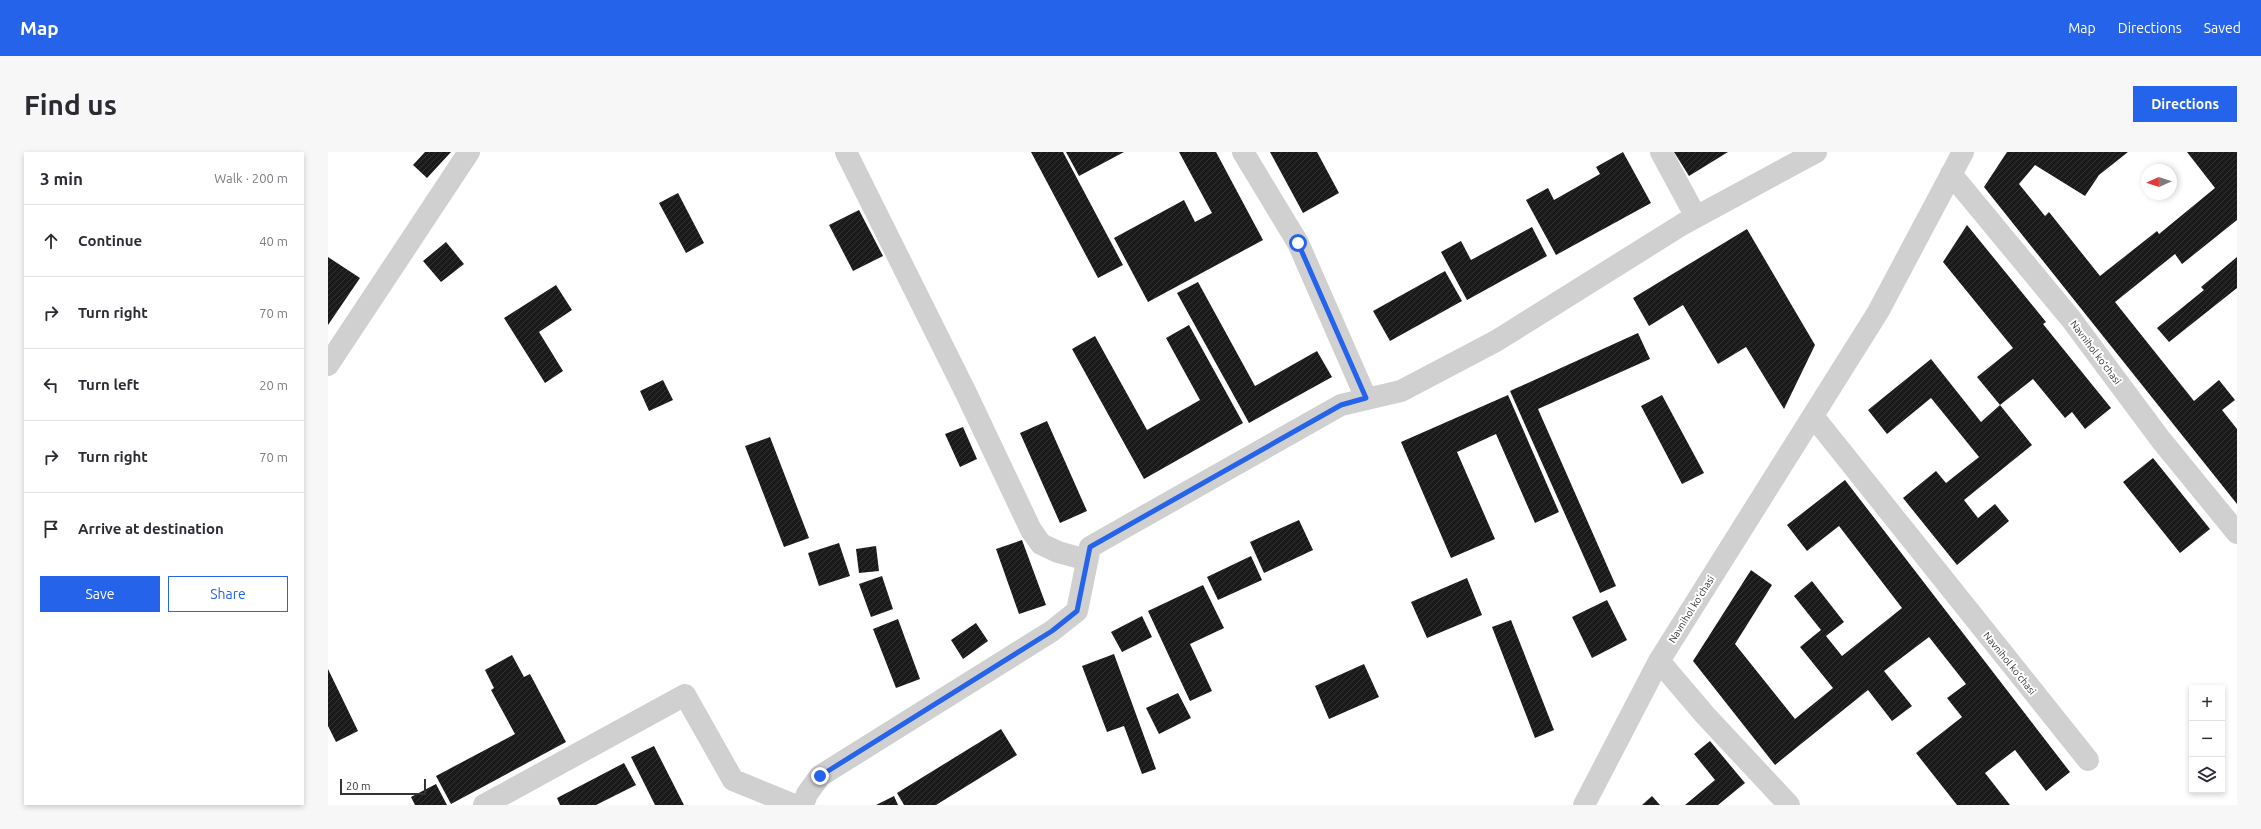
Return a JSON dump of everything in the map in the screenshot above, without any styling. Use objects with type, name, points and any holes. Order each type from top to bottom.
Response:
[{"type":"street","points":[[328,365],[469,152]]},
{"type":"street","points":[[846,152],[962,386],[1031,530],[1041,544],[1058,552],[1087,560]]},
{"type":"street","points":[[1243,152],[1298,243],[1366,398]]},
{"type":"street","points":[[1661,152],[1696,217]]},
{"type":"street","points":[[803,805],[807,794],[820,776],[1052,631],[1077,611],[1090,547],[1341,405],[1401,391],[1496,341],[1696,217],[1816,152]]},
{"type":"street","name":"Navnihol koʻchasi","points":[[1584,805],[1659,661],[1878,312],[1963,152]]},
{"type":"street","name":"Navnihol koʻchasi","points":[[1951,174],[2071,319],[2160,440],[2237,533]]},
{"type":"street","name":"Navnihol koʻchasi","points":[[1813,416],[2088,760]]},
{"type":"street","points":[[1659,661],[1705,715],[1789,805]]},
{"type":"street","points":[[484,805],[685,695],[733,780],[794,805]]},
{"type":"building","points":[[425,152],[451,152],[427,178],[413,165]]},
{"type":"building","points":[[1031,152],[1063,152],[1123,265],[1098,278]]},
{"type":"building","points":[[1066,152],[1124,152],[1079,176]]},
{"type":"building","points":[[1179,152],[1216,152],[1263,240],[1148,302],[1114,238],[1184,200],[1195,222],[1212,213]]},
{"type":"building","points":[[1270,152],[1317,152],[1339,193],[1303,213]]},
{"type":"building","points":[[1623,152],[1651,203],[1556,255],[1526,200],[1548,188],[1554,200],[1600,174],[1596,167]]},
{"type":"building","points":[[1674,152],[1728,152],[1689,176]]},
{"type":"building","points":[[2007,152],[2128,152],[2099,175],[2085,196],[2035,165],[2019,184],[2045,216],[2049,212],[2100,276],[2157,231],[2159,234],[2215,188],[2187,152],[2237,152],[2237,220],[2182,264],[2175,254],[2115,302],[2194,401],[2219,380],[2235,400],[2222,410],[2237,429],[2237,504],[1984,187]]},
{"type":"building","points":[[678,193],[704,243],[686,253],[659,203]]},
{"type":"building","points":[[859,210],[883,256],[853,271],[829,225]]},
{"type":"building","points":[[1967,225],[2046,322],[2043,324],[2111,408],[2085,429],[2072,412],[2065,418],[2033,379],[2000,405],[1977,377],[2013,348],[1943,262]]},
{"type":"building","points":[[1532,227],[1547,256],[1467,300],[1441,252],[1461,241],[1471,260]]},
{"type":"building","points":[[1747,229],[1815,345],[1784,409],[1746,347],[1718,364],[1683,305],[1649,326],[1633,298]]},
{"type":"building","points":[[446,242],[464,264],[441,282],[423,261]]},
{"type":"building","points":[[328,257],[360,278],[328,325]]},
{"type":"building","points":[[2237,257],[2237,288],[2169,342],[2157,328],[2204,290],[2201,287]]},
{"type":"building","points":[[1445,271],[1462,301],[1390,341],[1373,311]]},
{"type":"building","points":[[1198,282],[1255,386],[1317,351],[1332,377],[1249,423],[1177,293]]},
{"type":"building","points":[[556,285],[572,310],[539,332],[563,371],[545,383],[504,318]]},
{"type":"building","points":[[1189,325],[1243,423],[1144,479],[1072,349],[1095,336],[1147,430],[1200,400],[1166,338]]},
{"type":"building","points":[[1638,333],[1650,359],[1538,409],[1616,586],[1600,593],[1510,391]]},
{"type":"building","points":[[1931,359],[1981,422],[2000,405],[2032,445],[1964,500],[1978,518],[1995,504],[2009,521],[1957,565],[1903,498],[1936,471],[1946,483],[1979,457],[1931,398],[1887,434],[1868,410]]},
{"type":"building","points":[[663,380],[673,400],[649,411],[640,391]]},
{"type":"building","points":[[1508,395],[1559,512],[1535,523],[1496,434],[1457,452],[1495,539],[1451,558],[1401,442]]},
{"type":"building","points":[[1662,395],[1704,473],[1682,484],[1641,406]]},
{"type":"building","points":[[1047,421],[1087,511],[1060,523],[1020,433]]},
{"type":"building","points":[[963,427],[977,459],[960,467],[945,434]]},
{"type":"building","points":[[770,437],[809,538],[784,547],[745,446]]},
{"type":"building","points":[[2153,458],[2210,529],[2180,553],[2123,482]]},
{"type":"building","points":[[1845,480],[2070,772],[2046,791],[2015,750],[1985,773],[2010,805],[1957,805],[1916,753],[1962,717],[1947,698],[1966,684],[1929,637],[1884,671],[1912,706],[1892,721],[1868,690],[1775,765],[1693,661],[1751,570],[1772,585],[1735,644],[1795,719],[1833,688],[1800,647],[1821,630],[1794,596],[1812,581],[1844,622],[1826,636],[1842,656],[1902,608],[1839,526],[1807,551],[1787,525]]},
{"type":"building","points":[[1299,520],[1313,550],[1264,573],[1250,542]]},
{"type":"building","points":[[1022,540],[1046,605],[1019,614],[996,549]]},
{"type":"building","points":[[839,543],[850,576],[819,586],[808,553]]},
{"type":"building","points":[[876,546],[879,571],[859,573],[856,549]]},
{"type":"building","points":[[1251,556],[1262,580],[1218,600],[1207,577]]},
{"type":"building","points":[[882,576],[893,609],[871,617],[859,584]]},
{"type":"building","points":[[1467,578],[1482,615],[1427,638],[1411,602]]},
{"type":"building","points":[[1203,585],[1224,628],[1190,644],[1212,691],[1190,701],[1148,611]]},
{"type":"building","points":[[1607,600],[1627,640],[1592,658],[1572,617]]},
{"type":"building","points":[[1142,616],[1152,637],[1122,652],[1111,632]]},
{"type":"building","points":[[898,619],[920,679],[896,688],[873,629]]},
{"type":"building","points":[[1511,620],[1554,730],[1535,738],[1492,627]]},
{"type":"building","points":[[976,623],[988,641],[963,659],[951,640]]},
{"type":"building","points":[[1114,654],[1156,769],[1142,774],[1124,726],[1107,732],[1082,666]]},
{"type":"building","points":[[512,655],[524,677],[530,674],[566,742],[451,804],[436,776],[515,734],[491,690],[494,688],[485,670]]},
{"type":"building","points":[[1364,664],[1379,697],[1329,719],[1315,686]]},
{"type":"building","points":[[328,669],[358,731],[336,742],[328,726]]},
{"type":"building","points":[[1178,693],[1191,718],[1159,734],[1146,708]]},
{"type":"building","points":[[1001,729],[1017,755],[936,805],[904,805],[897,793]]},
{"type":"building","points":[[1710,741],[1745,783],[1718,805],[1685,805],[1715,780],[1694,754]]},
{"type":"building","points":[[654,746],[684,805],[655,805],[631,757]]},
{"type":"building","points":[[624,763],[636,785],[596,805],[560,805],[557,798]]},
{"type":"building","points":[[436,784],[447,805],[415,805],[411,797]]},
{"type":"building","points":[[894,796],[898,805],[876,805]]},
{"type":"building","points":[[1652,796],[1660,805],[1642,805]]},
{"type":"route","points":[[820,776],[1052,631],[1077,611],[1090,547],[1341,405],[1366,398],[1298,243]]}]
